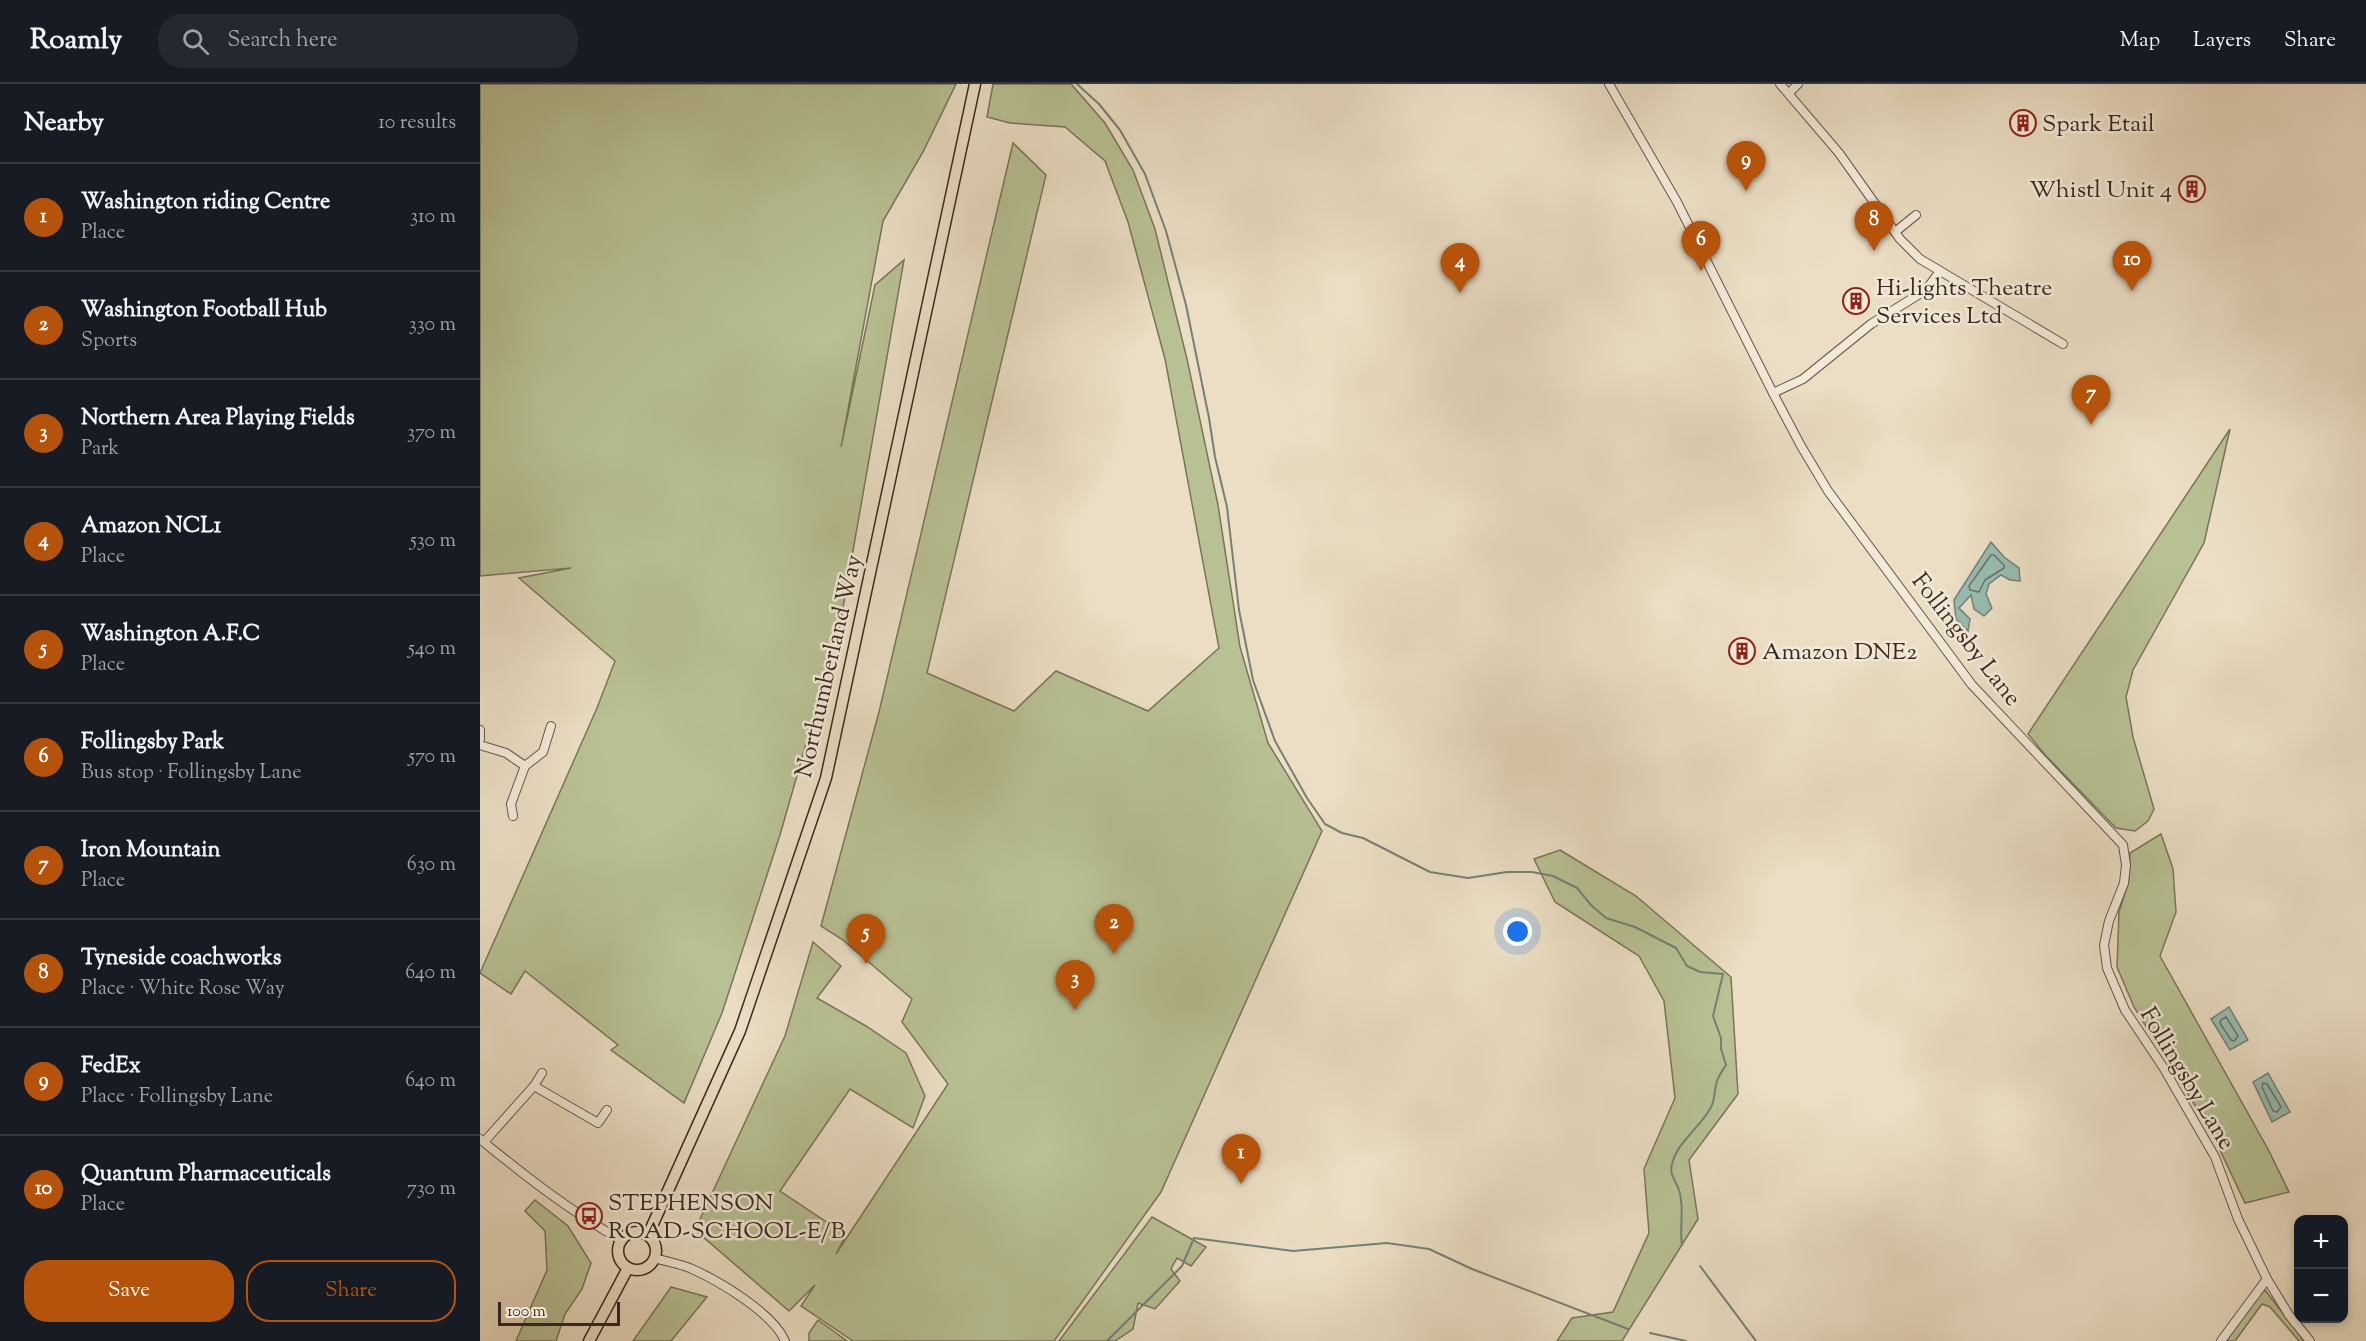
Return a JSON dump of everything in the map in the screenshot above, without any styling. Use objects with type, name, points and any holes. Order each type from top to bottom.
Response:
[{"type":"main road","name":"Northumberland Way","points":[[648,1235],[740,1031],[826,778],[975,84]]},
{"type":"main road","points":[[639,1231],[648,1235],[656,1246],[655,1258],[646,1268],[640,1270],[628,1268],[618,1252],[621,1240],[632,1232],[639,1231]]},
{"type":"main road","points":[[589,1341],[628,1268]]},
{"type":"street","name":"Follingsby Lane","points":[[1609,84],[1677,202],[1773,393],[1828,490],[1972,685],[2122,845],[2126,864],[2124,883],[2109,921],[2104,945],[2107,968],[2125,1010],[2163,1068],[2215,1158],[2238,1218],[2267,1279],[2289,1316],[2310,1341]]},
{"type":"street","points":[[1780,84],[1839,153],[1895,232],[1920,259],[2062,344]]},
{"type":"street","points":[[1789,93],[1798,84]]},
{"type":"street","points":[[1895,232],[1916,215]]},
{"type":"street","points":[[1773,393],[1803,379],[1871,324],[1926,290],[1940,272]]},
{"type":"street","points":[[513,816],[511,804],[525,766],[543,752],[551,726]]},
{"type":"street","points":[[480,730],[480,739]]},
{"type":"street","points":[[480,745],[506,753],[525,766]]},
{"type":"street","points":[[542,1073],[534,1086],[482,1140],[558,1201],[621,1240]]},
{"type":"street","points":[[534,1086],[598,1123],[607,1110]]},
{"type":"street","points":[[655,1258],[691,1269],[719,1284],[768,1319],[785,1341]]},
{"type":"street","points":[[2221,1341],[2267,1279]]},
{"type":"green space","points":[[480,84],[956,84],[923,152],[883,221],[841,447],[875,285],[904,260],[840,625],[780,835],[722,1013],[684,1103],[611,1050],[618,1045],[525,971],[511,994],[480,973],[597,708],[615,661],[519,578],[571,568],[480,576]]},
{"type":"green space","points":[[993,84],[1071,84],[1105,123],[1133,170],[1155,229],[1187,359],[1218,505],[1240,647],[1268,743],[1322,831],[1161,1192],[1054,1341],[853,1341],[801,1306],[815,1285],[789,1311],[695,1230],[785,1036],[813,942],[841,966],[817,998],[866,1026],[906,1053],[925,1096],[913,1128],[850,1089],[780,1191],[846,1235],[836,1254],[948,1084],[902,1022],[912,999],[843,940],[821,926],[879,712],[1013,143],[1046,175],[927,673],[1014,711],[1056,671],[1148,711],[1219,648],[1165,359],[1128,222],[1105,161],[1065,127],[1010,123],[987,117]]},
{"type":"green space","points":[[2230,429],[2204,543],[2133,670],[2126,697],[2133,737],[2154,809],[2148,821],[2135,831],[2116,828],[2047,757],[2028,734]]},
{"type":"green space","points":[[2161,834],[2173,869],[2176,912],[2160,956],[2269,1151],[2289,1192],[2245,1203],[2211,1131],[2134,1007],[2117,967],[2119,912],[2129,880],[2130,853]]},
{"type":"green space","points":[[1560,850],[1636,896],[1731,977],[1738,1094],[1689,1160],[1698,1219],[1622,1341],[1557,1341],[1572,1318],[1613,1312],[1649,1233],[1644,1169],[1675,1098],[1664,1001],[1639,956],[1555,902],[1534,859]]},
{"type":"green space","points":[[535,1200],[568,1226],[591,1263],[582,1289],[565,1314],[556,1341],[516,1341],[547,1270],[545,1231],[525,1211]]},
{"type":"green space","points":[[1152,1217],[1206,1247],[1191,1266],[1177,1258],[1171,1269],[1180,1281],[1155,1309],[1138,1303],[1133,1329],[1115,1341],[1059,1341]]},
{"type":"green space","points":[[671,1287],[707,1297],[671,1341],[633,1341]]},
{"type":"green space","points":[[2265,1290],[2304,1341],[2299,1341],[2270,1307],[2262,1304],[2235,1341],[2224,1341],[2260,1293]]},
{"type":"green space","points":[[818,1320],[847,1341],[809,1341],[809,1333]]},
{"type":"water","points":[[1991,542],[2004,557],[2019,568],[2020,581],[2010,580],[2001,575],[1989,584],[1986,594],[1992,608],[1984,616],[1974,609],[1971,595],[1959,608],[1970,619],[1968,631],[1956,619],[1954,600]]},
{"type":"water","points":[[2229,1007],[2248,1040],[2230,1050],[2211,1019]]},
{"type":"water","points":[[2268,1073],[2290,1112],[2272,1122],[2253,1082]]},
{"type":"waterway","points":[[1077,84],[1099,104],[1120,130],[1145,174],[1166,231],[1186,305],[1215,457],[1227,507],[1239,610],[1253,680],[1275,741],[1307,798],[1325,824],[1342,833],[1363,838],[1430,872],[1468,878],[1507,872],[1532,872],[1553,876],[1577,888],[1606,918],[1635,927],[1676,948],[1687,966],[1700,972],[1723,974],[1713,1016],[1721,1038],[1721,1049],[1726,1065],[1717,1080],[1711,1107],[1679,1149],[1671,1168],[1681,1197],[1682,1245]]},
{"type":"waterway","points":[[1107,1341],[1182,1266],[1194,1238],[1293,1251],[1387,1243],[1429,1249],[1472,1269],[1628,1329]]},
{"type":"waterway","points":[[1700,1266],[1756,1341]]},
{"type":"waterway","points":[[1650,1333],[1686,1341]]},
{"type":"place","name":"Spark Etail","points":[[2023,123]]},
{"type":"place","name":"Whistl Unit 4","points":[[2192,189]]},
{"type":"place","name":"FedEx","points":[[1746,191]]},
{"type":"place","name":"Tyneside coachworks","points":[[1874,251]]},
{"type":"place","name":"Follingsby Park","points":[[1701,271]]},
{"type":"place","name":"Quantum Pharmaceuticals","points":[[2132,291]]},
{"type":"place","name":"Amazon NCL1","points":[[1460,293]]},
{"type":"place","name":"Hi-lights Theatre Services Ltd","points":[[1856,301]]},
{"type":"place","name":"Iron Mountain","points":[[2091,425]]},
{"type":"place","name":"Amazon DNE2","points":[[1742,651]]},
{"type":"place","name":"Washington Football Hub","points":[[1114,954]]},
{"type":"place","name":"Washington A.F.C","points":[[866,964]]},
{"type":"place","name":"Northern Area Playing Fields","points":[[1075,1010]]},
{"type":"place","name":"Washington riding Centre","points":[[1241,1184]]},
{"type":"place","name":"STEPHENSON ROAD-SCHOOL-E/B","points":[[589,1216]]}]
